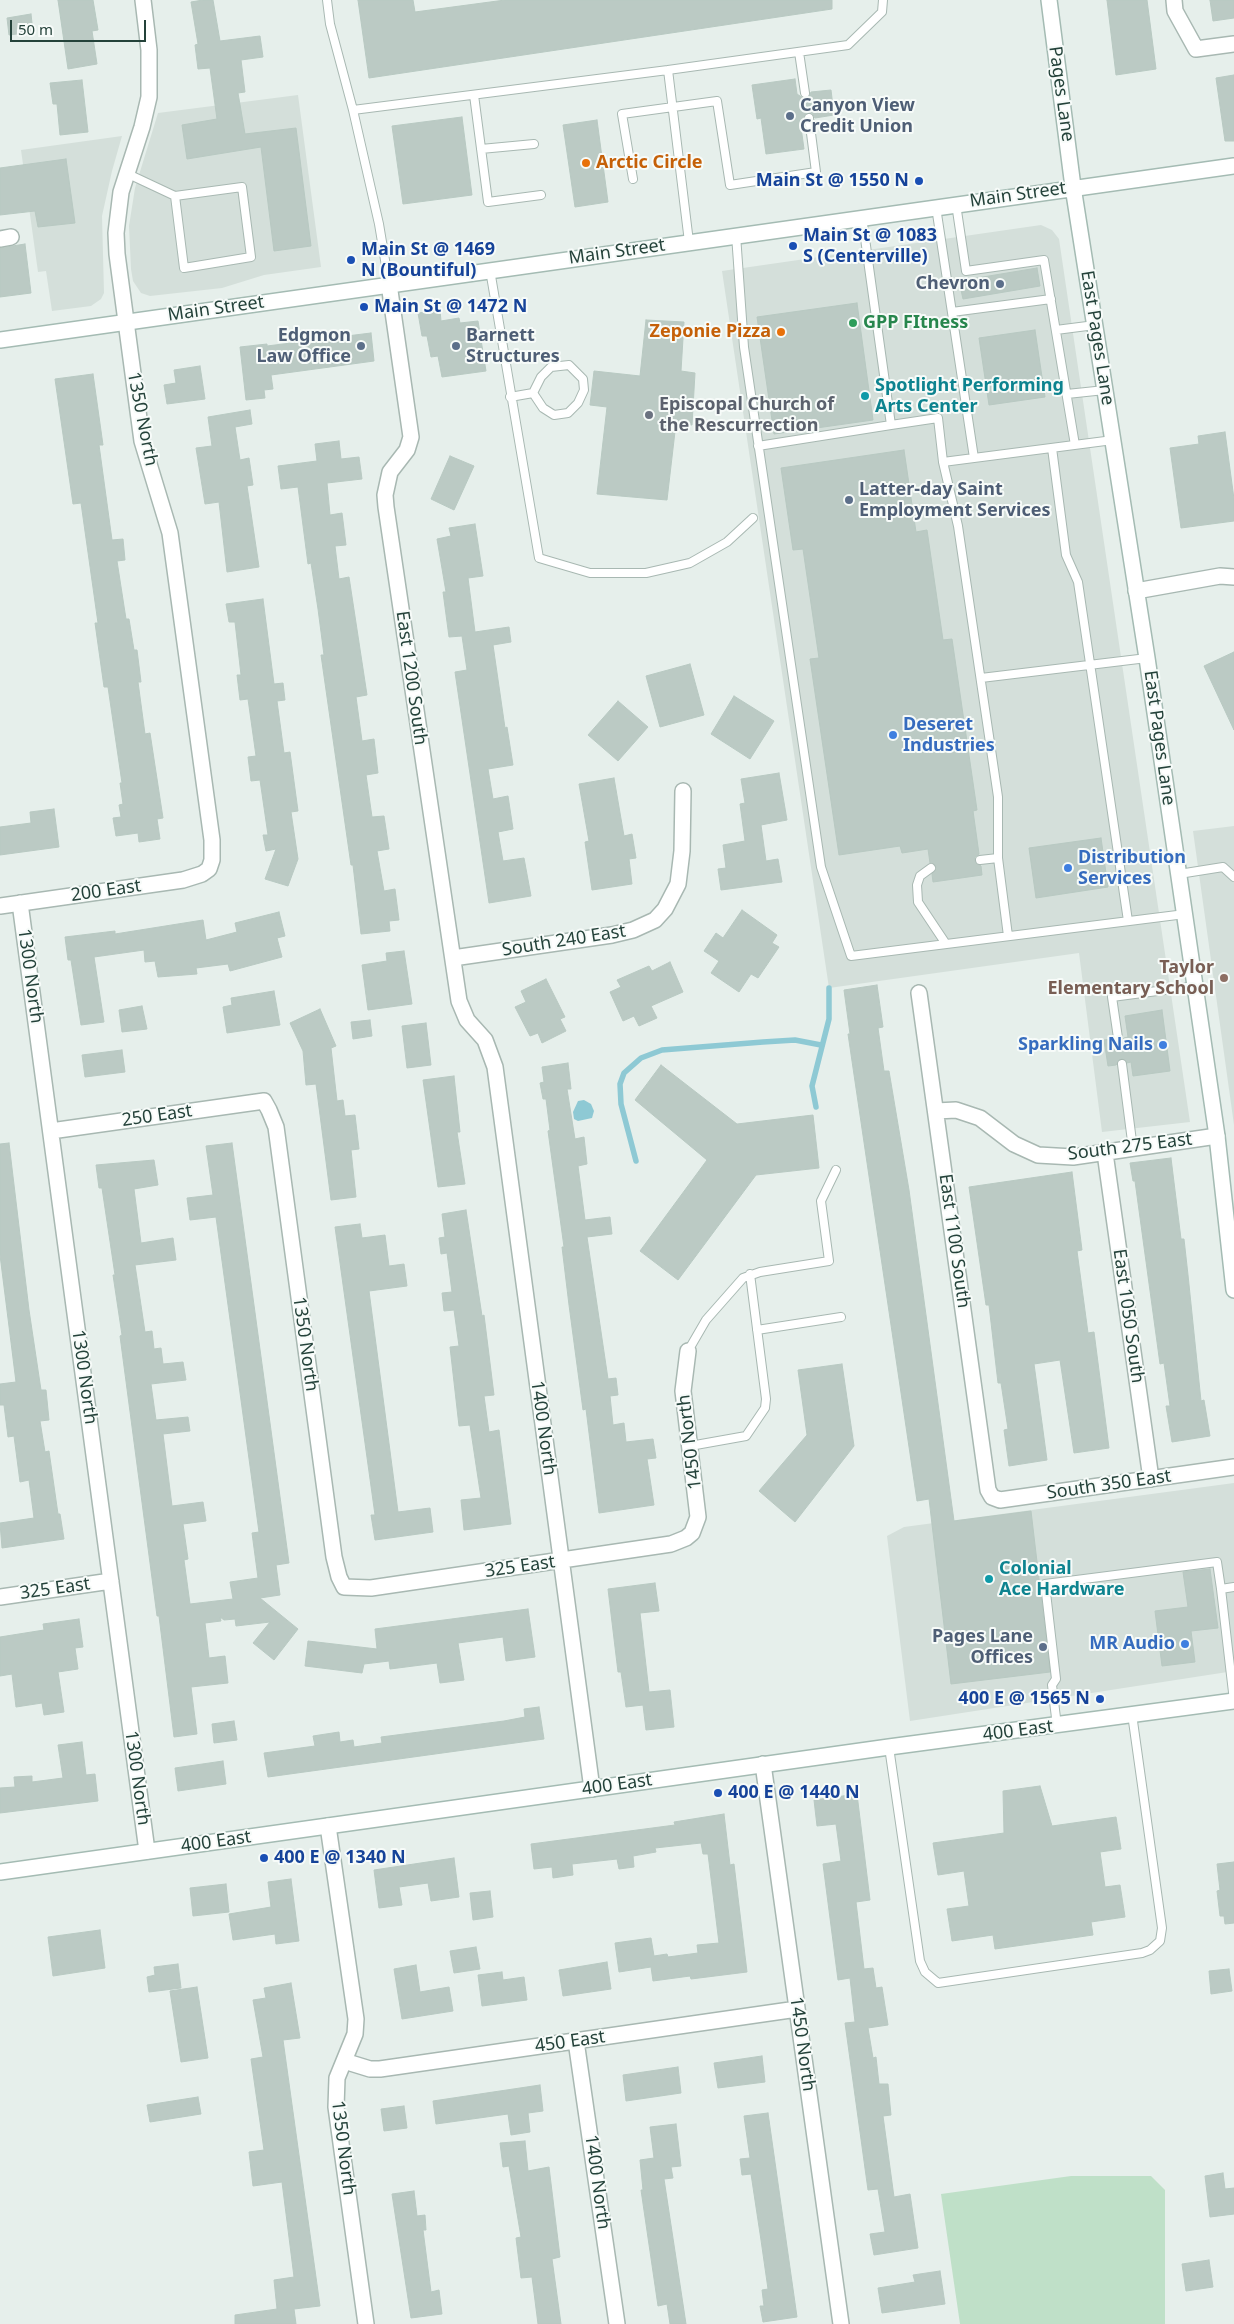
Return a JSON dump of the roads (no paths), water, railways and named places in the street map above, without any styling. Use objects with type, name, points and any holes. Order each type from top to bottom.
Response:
[{"type":"street","name":"1350 North","points":[[143,0],[149,50],[150,97],[126,173],[119,206],[116,233],[118,275],[142,441],[170,533],[212,840],[212,860],[209,869]]},
{"type":"street","name":"Pages Lane","points":[[1048,0],[1074,188]]},
{"type":"street","points":[[1174,0],[1175,11],[1196,49],[1234,44]]},
{"type":"street","name":"Main Street","points":[[0,340],[1234,166]]},
{"type":"street","name":"East Pages Lane","points":[[1074,188],[1185,914],[1217,1136],[1234,1286]]},
{"type":"street","name":"East 1200 South","points":[[389,284],[410,437],[407,450],[390,472],[385,494],[462,1011],[472,1027],[485,1040],[495,1067]]},
{"type":"street","points":[[1136,591],[1220,576],[1234,577]]},
{"type":"street","name":"South 240 East","points":[[453,958],[612,935],[633,930],[655,920],[665,909],[678,884],[682,850],[683,790]]},
{"type":"street","name":"200 East","points":[[0,906],[183,880],[202,874],[209,869]]},
{"type":"street","name":"1300 North","points":[[20,903],[147,1851]]},
{"type":"street","name":"East 1100 South","points":[[919,993],[988,1490]]},
{"type":"street","name":"1400 North","points":[[495,1067],[592,1789]]},
{"type":"street","name":"1350 North","points":[[264,1102],[276,1127],[334,1558],[344,1587]]},
{"type":"street","name":"250 East","points":[[51,1131],[264,1102]]},
{"type":"street","name":"South 275 East","points":[[936,1111],[956,1110],[980,1118],[1014,1144],[1038,1155],[1073,1157],[1217,1136]]},
{"type":"street","name":"East 1050 South","points":[[1106,1153],[1151,1479]]},
{"type":"street","name":"1450 North","points":[[688,1351],[683,1391],[698,1508],[696,1525],[692,1533]]},
{"type":"street","name":"South 350 East","points":[[988,1490],[992,1497],[1000,1500],[1234,1467]]},
{"type":"street","name":"325 East","points":[[344,1587],[371,1588],[671,1544],[679,1542],[692,1533]]},
{"type":"street","name":"325 East","points":[[0,1597],[111,1581]]},
{"type":"street","name":"400 East","points":[[0,1872],[889,1746],[1057,1726],[1234,1701]]},
{"type":"street","name":"1450 North","points":[[762,1764],[842,2324]]},
{"type":"street","name":"1350 North","points":[[328,1826],[356,2019],[355,2034],[337,2078],[336,2107],[366,2324]]},
{"type":"street","name":"450 East","points":[[344,2061],[380,2069],[797,2009]]},
{"type":"street","name":"1400 North","points":[[576,2041],[617,2324]]},
{"type":"lane","points":[[327,0],[330,24],[353,110],[379,224],[389,284]]},
{"type":"lane","points":[[353,110],[848,45],[882,12],[883,0]]},
{"type":"lane","points":[[799,52],[805,93]]},
{"type":"lane","points":[[668,70],[689,242]]},
{"type":"lane","points":[[474,95],[488,202],[541,195]]},
{"type":"lane","points":[[633,179],[622,114],[717,101],[730,185],[816,172],[809,118]]},
{"type":"lane","points":[[481,149],[534,144]]},
{"type":"lane","points":[[126,173],[175,196],[242,187],[252,257],[184,268],[175,196]]},
{"type":"lane","points":[[956,204],[966,271],[1044,260],[1075,445]]},
{"type":"lane","points":[[936,207],[974,458]]},
{"type":"lane","points":[[862,218],[891,425]]},
{"type":"lane","points":[[736,235],[744,347],[821,867],[850,956],[1185,914]]},
{"type":"lane","points":[[490,270],[538,558],[590,573],[646,573],[690,563],[727,542],[753,518]]},
{"type":"lane","points":[[952,312],[1051,299]]},
{"type":"lane","points":[[1056,330],[1095,325]]},
{"type":"lane","points":[[569,365],[583,378],[584,390],[578,403],[568,413],[554,414],[543,408],[533,393],[541,376],[552,367],[569,365]]},
{"type":"lane","points":[[1067,394],[1105,390]]},
{"type":"lane","points":[[510,397],[533,393]]},
{"type":"lane","points":[[758,446],[938,418],[944,462],[958,526],[998,797],[998,858],[1008,936]]},
{"type":"lane","points":[[944,462],[1113,440]]},
{"type":"lane","points":[[1052,448],[1066,555],[1078,582],[1128,921]]},
{"type":"lane","points":[[981,678],[1147,658]]},
{"type":"lane","points":[[980,860],[998,858]]},
{"type":"lane","points":[[1179,874],[1223,867],[1234,877]]},
{"type":"lane","points":[[931,868],[920,876],[917,885],[918,902],[946,944]]},
{"type":"lane","points":[[1118,1038],[1112,997],[1195,986]]},
{"type":"lane","points":[[1122,1064],[1133,1149]]},
{"type":"lane","points":[[688,1351],[706,1320],[738,1282],[750,1274],[829,1261],[821,1202],[836,1170]]},
{"type":"lane","points":[[690,1446],[746,1436],[763,1415],[766,1400],[750,1274]]},
{"type":"lane","points":[[758,1330],[841,1316]]},
{"type":"lane","points":[[1057,1726],[1052,1685],[1056,1679],[1045,1584],[1217,1562],[1234,1701]]},
{"type":"lane","points":[[1221,1589],[1234,1587]]},
{"type":"lane","points":[[889,1746],[920,1961],[925,1972],[938,1983],[1142,1953],[1150,1950],[1160,1941],[1162,1928],[1132,1714]]},
{"type":"water","points":[[584,1100],[591,1104],[594,1111],[592,1118],[578,1121],[574,1119],[573,1112],[578,1101]]},
{"type":"waterway","points":[[816,1107],[812,1086],[829,1019],[829,988]]},
{"type":"waterway","points":[[636,1161],[621,1104],[620,1084],[624,1073],[641,1058],[662,1050],[763,1042],[795,1040],[821,1045]]},
{"type":"place","name":"Canyon View Credit Union","points":[[790,116]]},
{"type":"place","name":"Arctic Circle","points":[[586,163]]},
{"type":"place","name":"Main St @ 1550 N","points":[[919,181]]},
{"type":"place","name":"Main St @ 1083 S (Centerville)","points":[[793,246]]},
{"type":"place","name":"Main St @ 1469 N (Bountiful)","points":[[351,260]]},
{"type":"place","name":"Chevron","points":[[1000,284]]},
{"type":"place","name":"Main St @ 1472 N","points":[[364,307]]},
{"type":"place","name":"GPP FItness","points":[[853,323]]},
{"type":"place","name":"Zeponie Pizza","points":[[781,332]]},
{"type":"place","name":"Edgmon Law Office","points":[[361,346]]},
{"type":"place","name":"Barnett Structures","points":[[456,346]]},
{"type":"place","name":"Spotlight Performing Arts Center","points":[[865,396]]},
{"type":"place","name":"Episcopal Church of the Rescurrection","points":[[649,415]]},
{"type":"place","name":"Latter-day Saint Employment Services","points":[[849,500]]},
{"type":"place","name":"Deseret Industries","points":[[893,735]]},
{"type":"place","name":"Distribution Services","points":[[1068,868]]},
{"type":"place","name":"Taylor Elementary School","points":[[1224,978]]},
{"type":"place","name":"Sparkling Nails","points":[[1163,1045]]},
{"type":"place","name":"Colonial Ace Hardware","points":[[989,1579]]},
{"type":"place","name":"MR Audio","points":[[1185,1644]]},
{"type":"place","name":"Pages Lane Offices","points":[[1043,1647]]},
{"type":"place","name":"400 E @ 1565 N","points":[[1100,1699]]},
{"type":"place","name":"400 E @ 1440 N","points":[[718,1793]]},
{"type":"place","name":"400 E @ 1340 N","points":[[264,1858]]}]
